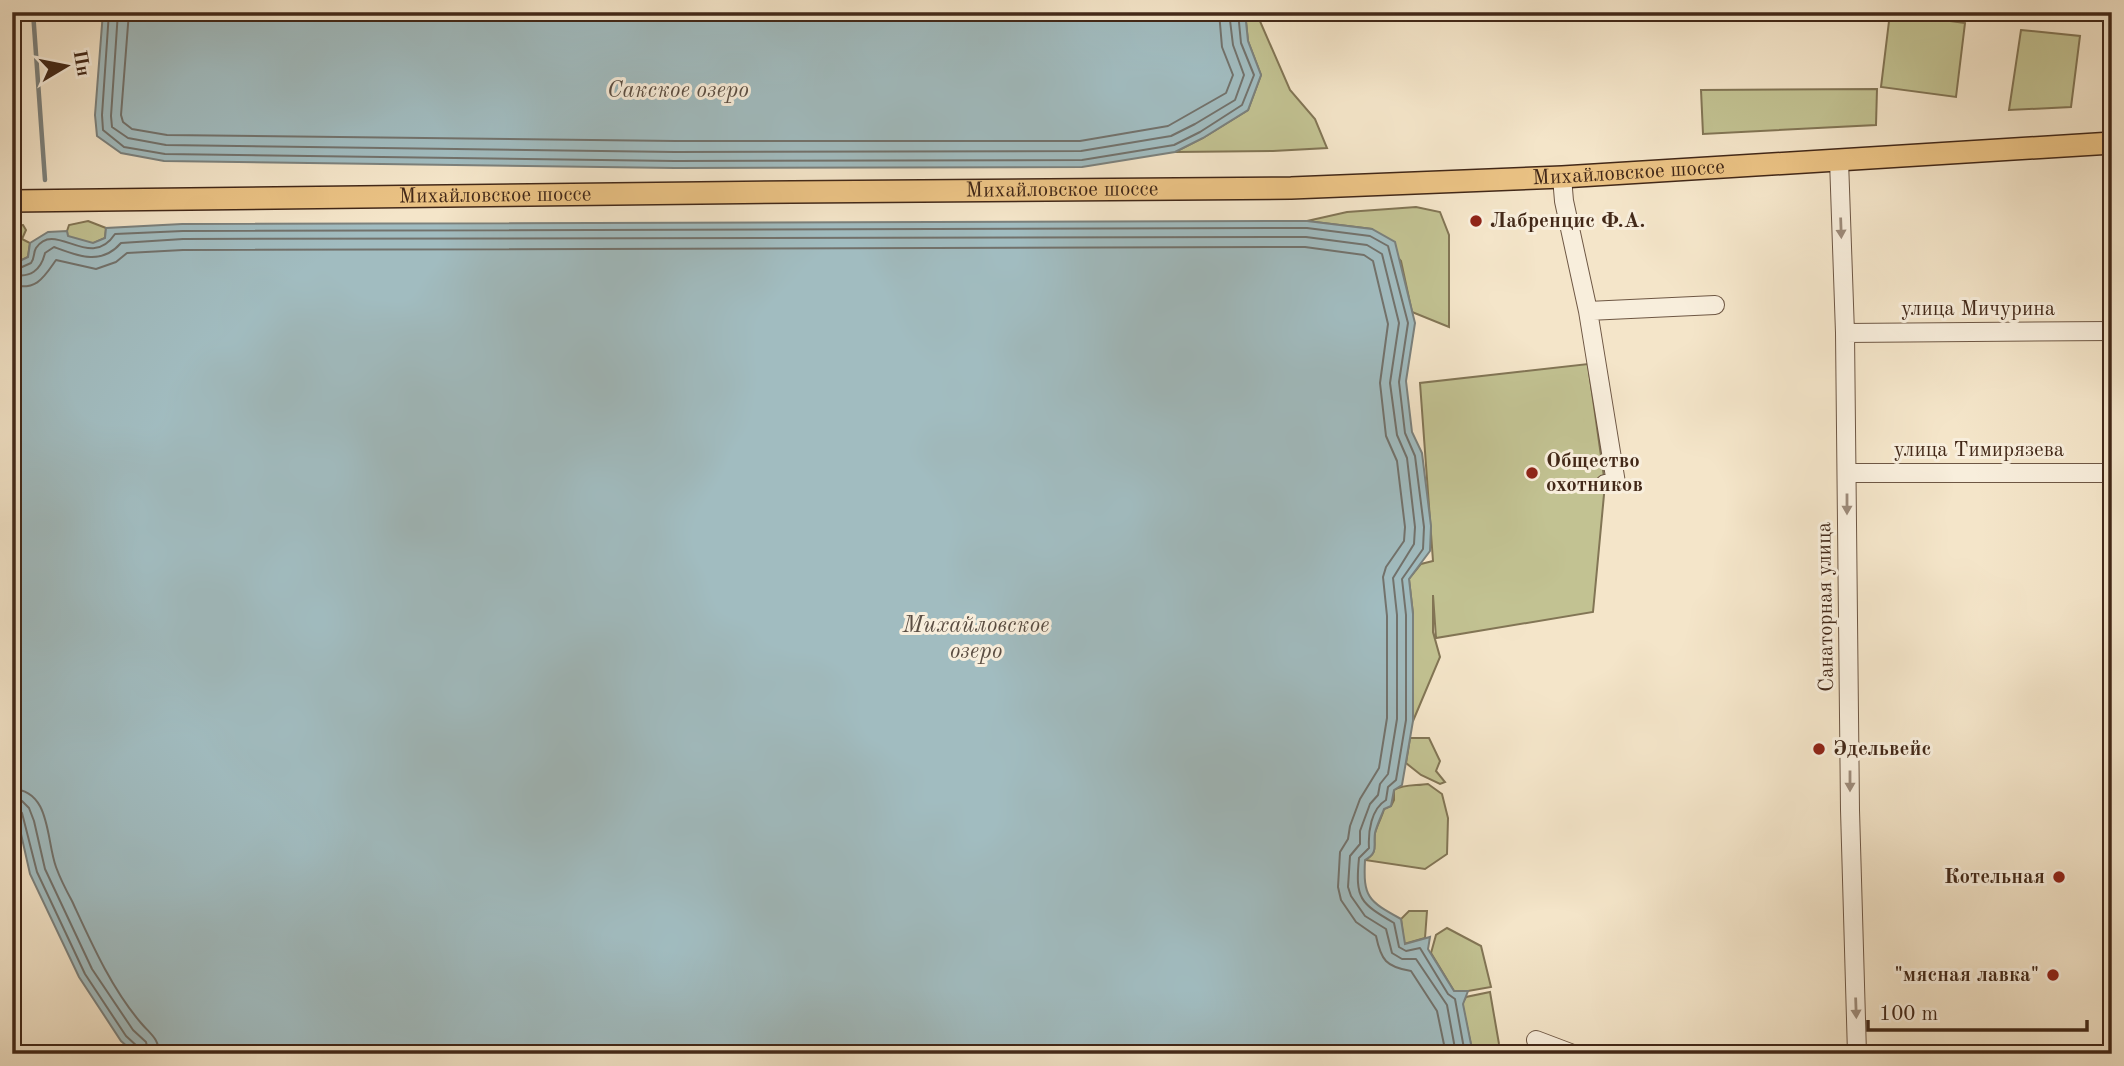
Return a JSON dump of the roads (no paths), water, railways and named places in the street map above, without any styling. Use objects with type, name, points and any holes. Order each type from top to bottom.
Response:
[{"type":"main road","name":"Михайловское шоссе","points":[[12,201],[1291,188],[1562,177],[2112,143]]},
{"type":"street","name":"Санаторная улица","points":[[1839,160],[1845,333],[1850,810],[1857,1054]]},
{"type":"street","points":[[1562,177],[1564,201],[1588,311],[1616,483],[1605,484]]},
{"type":"street","points":[[1588,311],[1716,305]]},
{"type":"street","name":"улица Мичурина","points":[[1845,333],[2112,331]]},
{"type":"street","name":"улица Тимирязева","points":[[1847,473],[2112,473]]},
{"type":"street","points":[[1536,1040],[1573,1054]]},
{"type":"water","name":"Сакское озеро","points":[[103,12],[1245,12],[1248,41],[1261,75],[1248,110],[1203,138],[1175,152],[1082,167],[675,168],[164,161],[121,153],[97,136],[95,115]]},
{"type":"water","name":"Михайловское озеро","points":[[1307,221],[1372,229],[1395,242],[1415,323],[1406,381],[1412,432],[1422,453],[1431,526],[1430,551],[1409,579],[1413,614],[1413,721],[1402,785],[1394,790],[1391,806],[1384,809],[1378,824],[1374,851],[1365,860],[1365,882],[1370,897],[1401,919],[1405,944],[1430,937],[1428,949],[1454,991],[1468,991],[1463,1004],[1473,1054],[136,1054],[121,1041],[79,977],[30,874],[19,825],[12,808],[12,259],[16,257],[22,260],[28,257],[30,243],[48,232],[67,231],[68,236],[93,243],[105,238],[106,228],[182,224]]},
{"type":"waterway","points":[[33,12],[45,180]]},
{"type":"place","name":"Лабренцис Ф.А.","points":[[1476,221]]},
{"type":"place","name":"Общество охотников","points":[[1532,473]]},
{"type":"place","name":"Эдельвейс","points":[[1819,749]]},
{"type":"place","name":"Котельная","points":[[2059,877]]},
{"type":"place","name":"\"мясная лавка\"","points":[[2053,975]]}]
